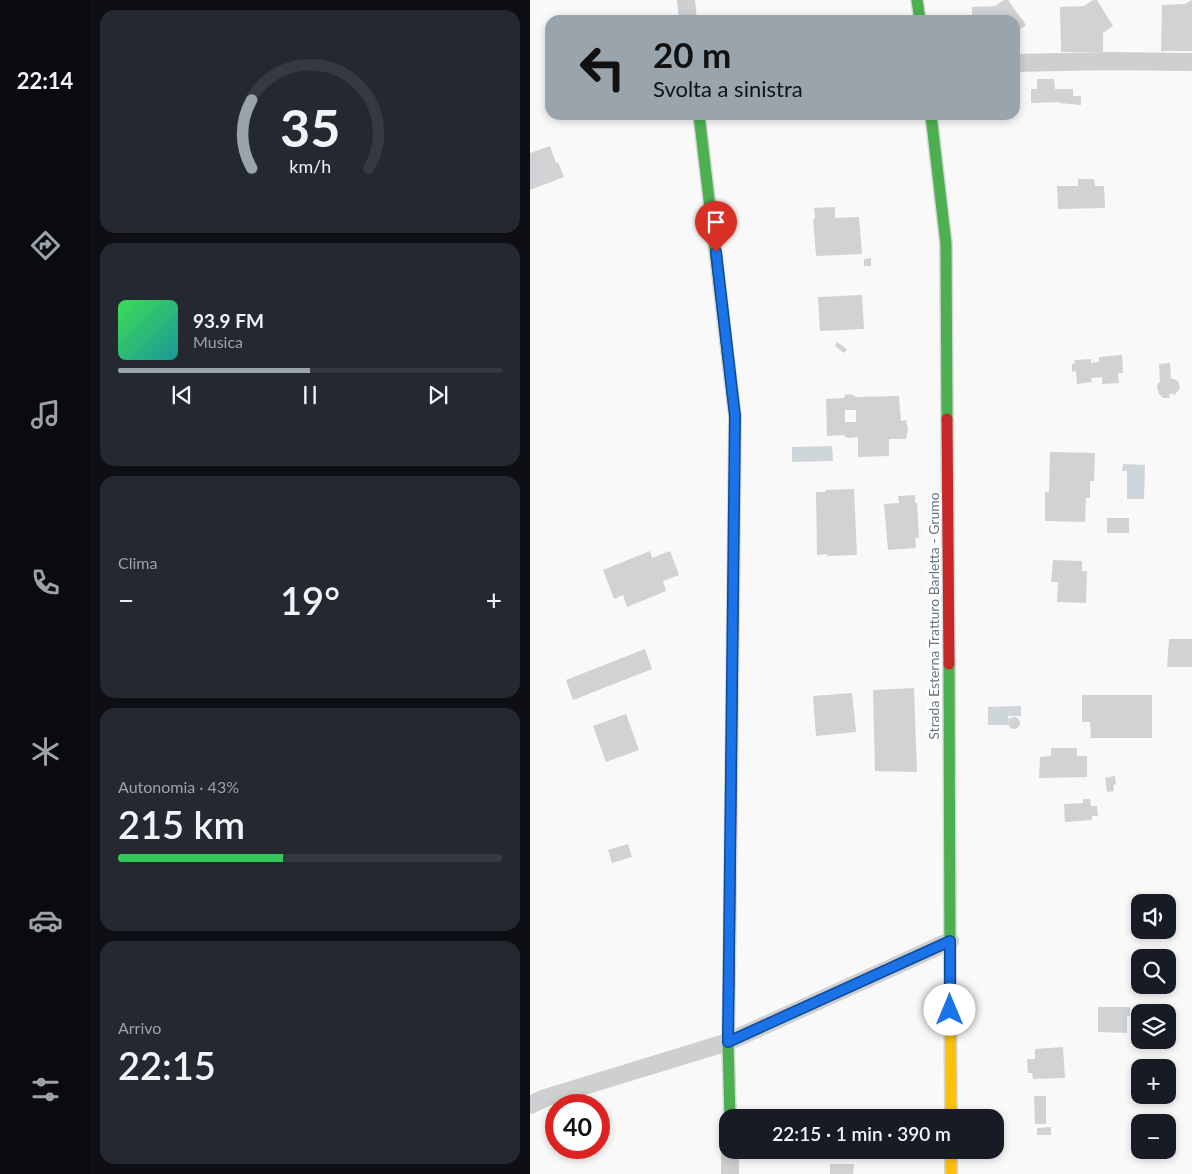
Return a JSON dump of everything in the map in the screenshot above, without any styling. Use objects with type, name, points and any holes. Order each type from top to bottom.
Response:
[{"type":"street","points":[[686,0],[688,15]]},
{"type":"street","points":[[917,0],[919,15]]},
{"type":"street","points":[[1020,63],[1192,62]]},
{"type":"street","points":[[700,120],[735,416],[728,1042],[730,1109]]},
{"type":"street","name":"Strada Esterna Tratturo Barletta - Grumo","points":[[932,120],[946,244],[951,1109]]},
{"type":"street","points":[[530,1105],[545,1098],[728,1042],[950,941]]},
{"type":"street","points":[[730,1159],[730,1174]]},
{"type":"street","points":[[951,1159],[951,1174]]},
{"type":"shaded area","points":[[832,446],[833,461],[792,462],[792,447]]},
{"type":"shaded area","points":[[1123,464],[1145,465],[1144,499],[1127,499],[1127,471],[1122,471]]},
{"type":"shaded area","points":[[1021,706],[1021,716],[1008,716],[1008,725],[988,725],[988,707]]},
{"type":"building","points":[[1004,0],[1008,0],[1019,15],[972,15],[972,7],[995,6]]},
{"type":"building","points":[[1093,0],[1097,0],[1113,26],[1103,33],[1103,52],[1061,52],[1060,7],[1084,6]]},
{"type":"building","points":[[1192,0],[1192,51],[1161,51],[1162,5],[1185,4]]},
{"type":"building","points":[[1020,17],[1026,25],[1020,29]]},
{"type":"building","points":[[1037,79],[1054,79],[1055,89],[1073,89],[1073,96],[1081,96],[1081,105],[1060,102],[1031,103],[1031,89],[1037,89]]},
{"type":"building","points":[[550,146],[556,163],[558,162],[564,177],[530,190],[530,153]]},
{"type":"building","points":[[1078,179],[1094,179],[1095,186],[1104,186],[1105,208],[1058,209],[1057,186],[1078,186]]},
{"type":"building","points":[[835,207],[835,218],[859,217],[862,254],[816,256],[814,208]]},
{"type":"building","points":[[871,258],[871,266],[864,266],[864,259]]},
{"type":"building","points":[[862,295],[864,329],[820,331],[818,297]]},
{"type":"building","points":[[837,342],[847,349],[844,353],[835,346]]},
{"type":"building","points":[[1122,355],[1123,373],[1118,373],[1119,383],[1102,384],[1102,377],[1091,378],[1092,382],[1077,384],[1076,371],[1072,372],[1074,360],[1091,359],[1091,363],[1099,362],[1099,357]]},
{"type":"building","points":[[1170,363],[1171,378],[1178,381],[1180,388],[1174,396],[1173,393],[1169,395],[1170,398],[1163,398],[1159,394],[1157,387],[1160,382],[1159,364]]},
{"type":"building","points":[[848,394],[856,397],[899,396],[901,421],[906,420],[908,429],[906,439],[889,439],[889,456],[858,457],[858,437],[849,438],[844,435],[827,436],[826,399],[844,398]],"holes":[[[845,410],[856,410],[856,422],[845,422]]]},
{"type":"building","points":[[1050,452],[1095,453],[1094,481],[1090,481],[1090,498],[1086,498],[1085,522],[1045,521],[1045,492],[1049,492]]},
{"type":"building","points":[[854,489],[857,555],[817,555],[816,492]]},
{"type":"building","points":[[915,495],[919,538],[915,538],[916,548],[888,550],[884,504],[899,503],[898,496]]},
{"type":"building","points":[[1107,518],[1129,518],[1129,533],[1107,533]]},
{"type":"building","points":[[650,551],[652,558],[670,551],[679,575],[663,581],[666,591],[627,607],[623,595],[614,599],[603,570]]},
{"type":"building","points":[[1053,560],[1082,561],[1082,571],[1087,571],[1086,603],[1057,602],[1058,582],[1051,582]]},
{"type":"building","points":[[1169,639],[1192,639],[1192,667],[1167,667]]},
{"type":"building","points":[[645,649],[652,669],[573,700],[566,680]]},
{"type":"building","points":[[914,688],[917,772],[875,771],[873,690]]},
{"type":"building","points":[[852,693],[856,732],[816,736],[813,696]]},
{"type":"building","points":[[1082,695],[1152,695],[1152,738],[1091,738],[1090,722],[1082,722]]},
{"type":"building","points":[[626,714],[639,750],[606,762],[593,726]]},
{"type":"building","points":[[1012,717],[1016,717],[1020,723],[1016,729],[1012,729],[1008,725],[1008,721]]},
{"type":"building","points":[[1051,748],[1077,748],[1077,756],[1087,756],[1087,777],[1039,778],[1040,757],[1051,756]]},
{"type":"building","points":[[1115,776],[1116,784],[1113,785],[1114,791],[1107,792],[1105,778]]},
{"type":"building","points":[[1083,799],[1090,799],[1091,806],[1097,806],[1098,816],[1092,816],[1092,820],[1065,822],[1064,804],[1083,803]]},
{"type":"building","points":[[628,844],[632,857],[612,863],[608,850]]},
{"type":"building","points":[[1098,1007],[1130,1007],[1130,1016],[1127,1016],[1127,1033],[1098,1032]]},
{"type":"building","points":[[1063,1047],[1065,1078],[1033,1079],[1032,1073],[1028,1073],[1027,1059],[1035,1059],[1035,1049]]},
{"type":"building","points":[[1034,1096],[1046,1096],[1046,1124],[1035,1124]]},
{"type":"building","points":[[1051,1127],[1051,1135],[1037,1135],[1037,1128]]},
{"type":"building","points":[[830,1164],[854,1164],[853,1174],[830,1174]]},
{"type":"traffic: fast","points":[[917,0],[919,15]]},
{"type":"traffic: fast","points":[[700,120],[733,401]]},
{"type":"traffic: fast","points":[[932,120],[946,244],[947,419]]},
{"type":"traffic: fast","points":[[949,664],[950,969]]},
{"type":"traffic: fast","points":[[729,984],[730,1109]]},
{"type":"traffic: slow","points":[[733,401],[735,416],[733,608]]},
{"type":"traffic: slow","points":[[950,969],[951,1109]]},
{"type":"traffic: slow","points":[[951,1159],[951,1174]]},
{"type":"traffic: jam","points":[[947,419],[949,664]]},
{"type":"traffic: jam","points":[[729,984],[733,608]]},
{"type":"route","points":[[716,252],[735,416],[728,1042],[950,941],[950,1010]]}]
